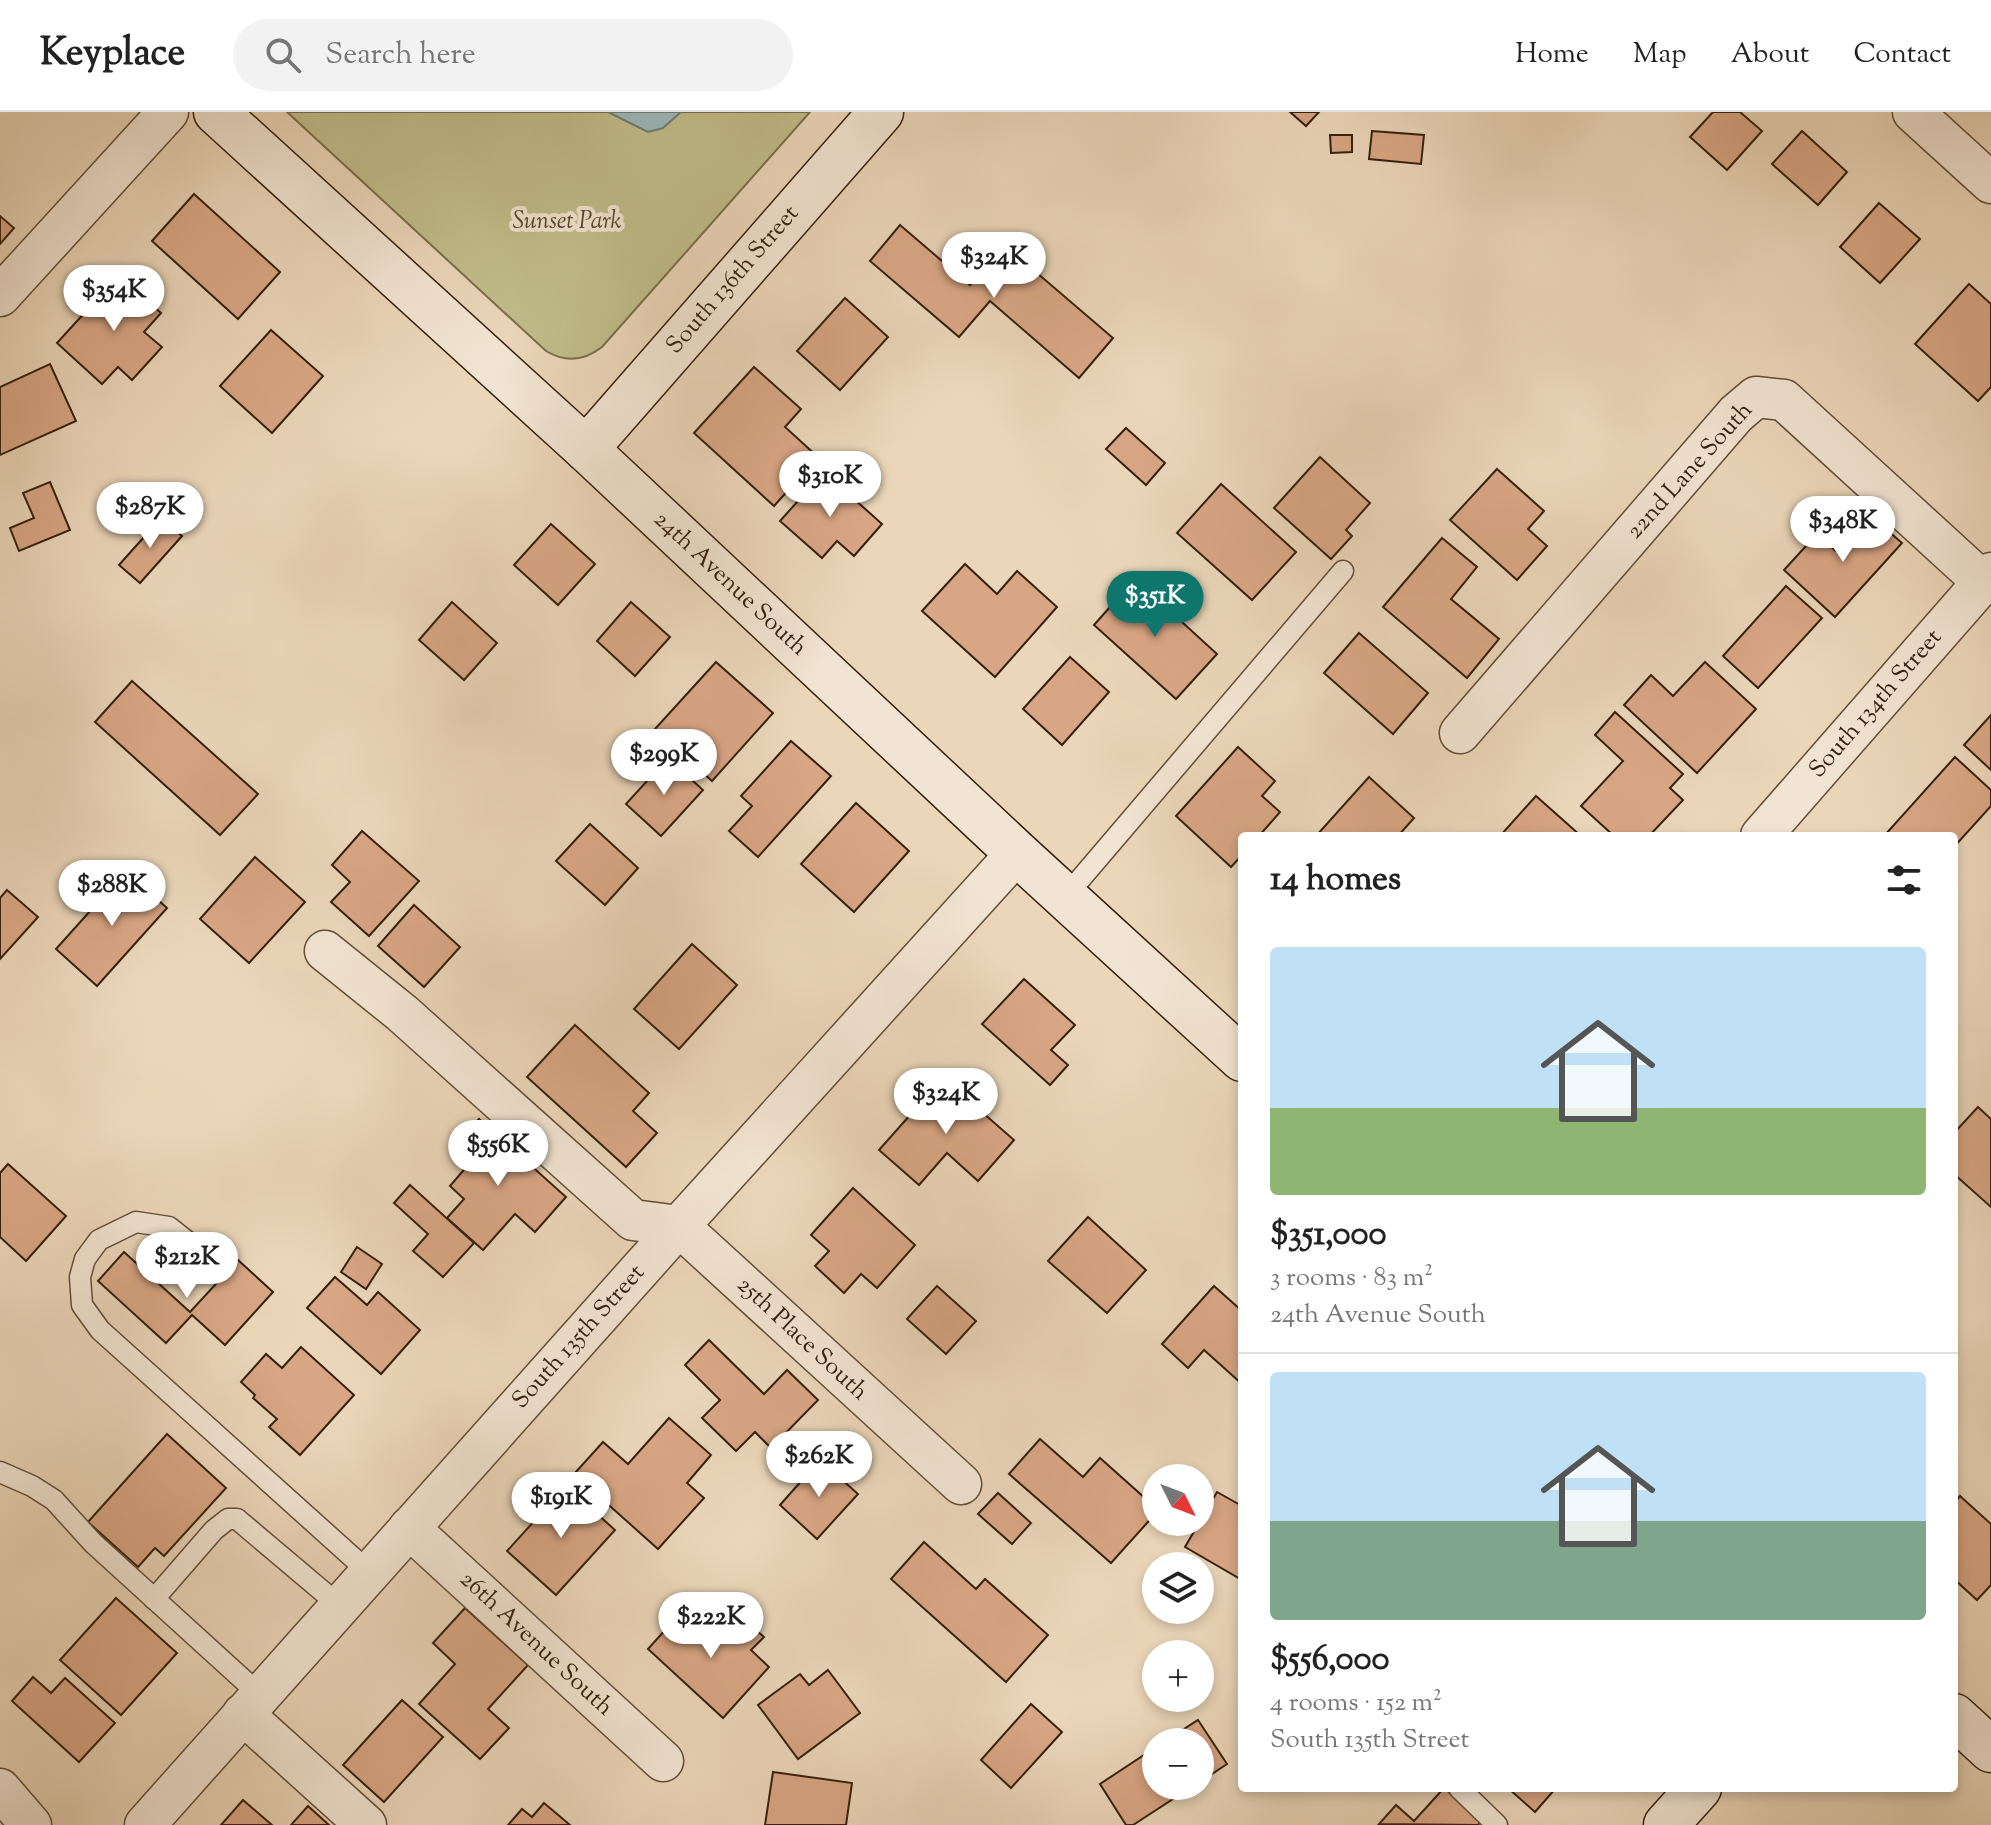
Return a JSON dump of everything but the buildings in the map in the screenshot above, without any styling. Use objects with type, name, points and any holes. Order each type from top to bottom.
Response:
[{"type":"street","points":[[0,296],[168,112]]},
{"type":"street","name":"24th Avenue South","points":[[216,112],[586,449],[1238,1055]]},
{"type":"street","name":"South 136th Street","points":[[586,449],[881,112]]},
{"type":"street","points":[[1913,112],[1991,183]]},
{"type":"street","name":"22nd Lane South","points":[[1460,733],[1736,414],[1756,397],[1784,400],[1987,577]]},
{"type":"street","name":"South 134th Street","points":[[1764,832],[1987,577]]},
{"type":"street","name":"South 135th Street","points":[[145,1825],[679,1226],[1017,853]]},
{"type":"street","points":[[325,951],[402,1013],[633,1220],[679,1226]]},
{"type":"street","name":"25th Place South","points":[[679,1226],[961,1484]]},
{"type":"street","name":"26th Avenue South","points":[[409,1528],[663,1761]]},
{"type":"street","points":[[252,1705],[366,1825]]},
{"type":"street","points":[[1958,1720],[1991,1750]]},
{"type":"street","points":[[0,1789],[31,1825]]},
{"type":"street","points":[[1666,1825],[1695,1792]]},
{"type":"lane","points":[[1065,897],[1343,571]]},
{"type":"lane","points":[[193,1246],[169,1227],[136,1222],[99,1240],[85,1259],[80,1277],[82,1305],[100,1330],[370,1573]]},
{"type":"lane","points":[[0,1472],[54,1500],[93,1543],[154,1599],[252,1705]]},
{"type":"lane","points":[[154,1599],[214,1530],[228,1519],[237,1519],[340,1606]]},
{"type":"lane","points":[[1463,1792],[1497,1825]]},
{"type":"green space","name":"Sunset Park","points":[[287,112],[810,112],[602,347],[588,355],[568,359],[546,351]]},
{"type":"water","points":[[608,112],[681,112],[663,128],[648,132]]}]
